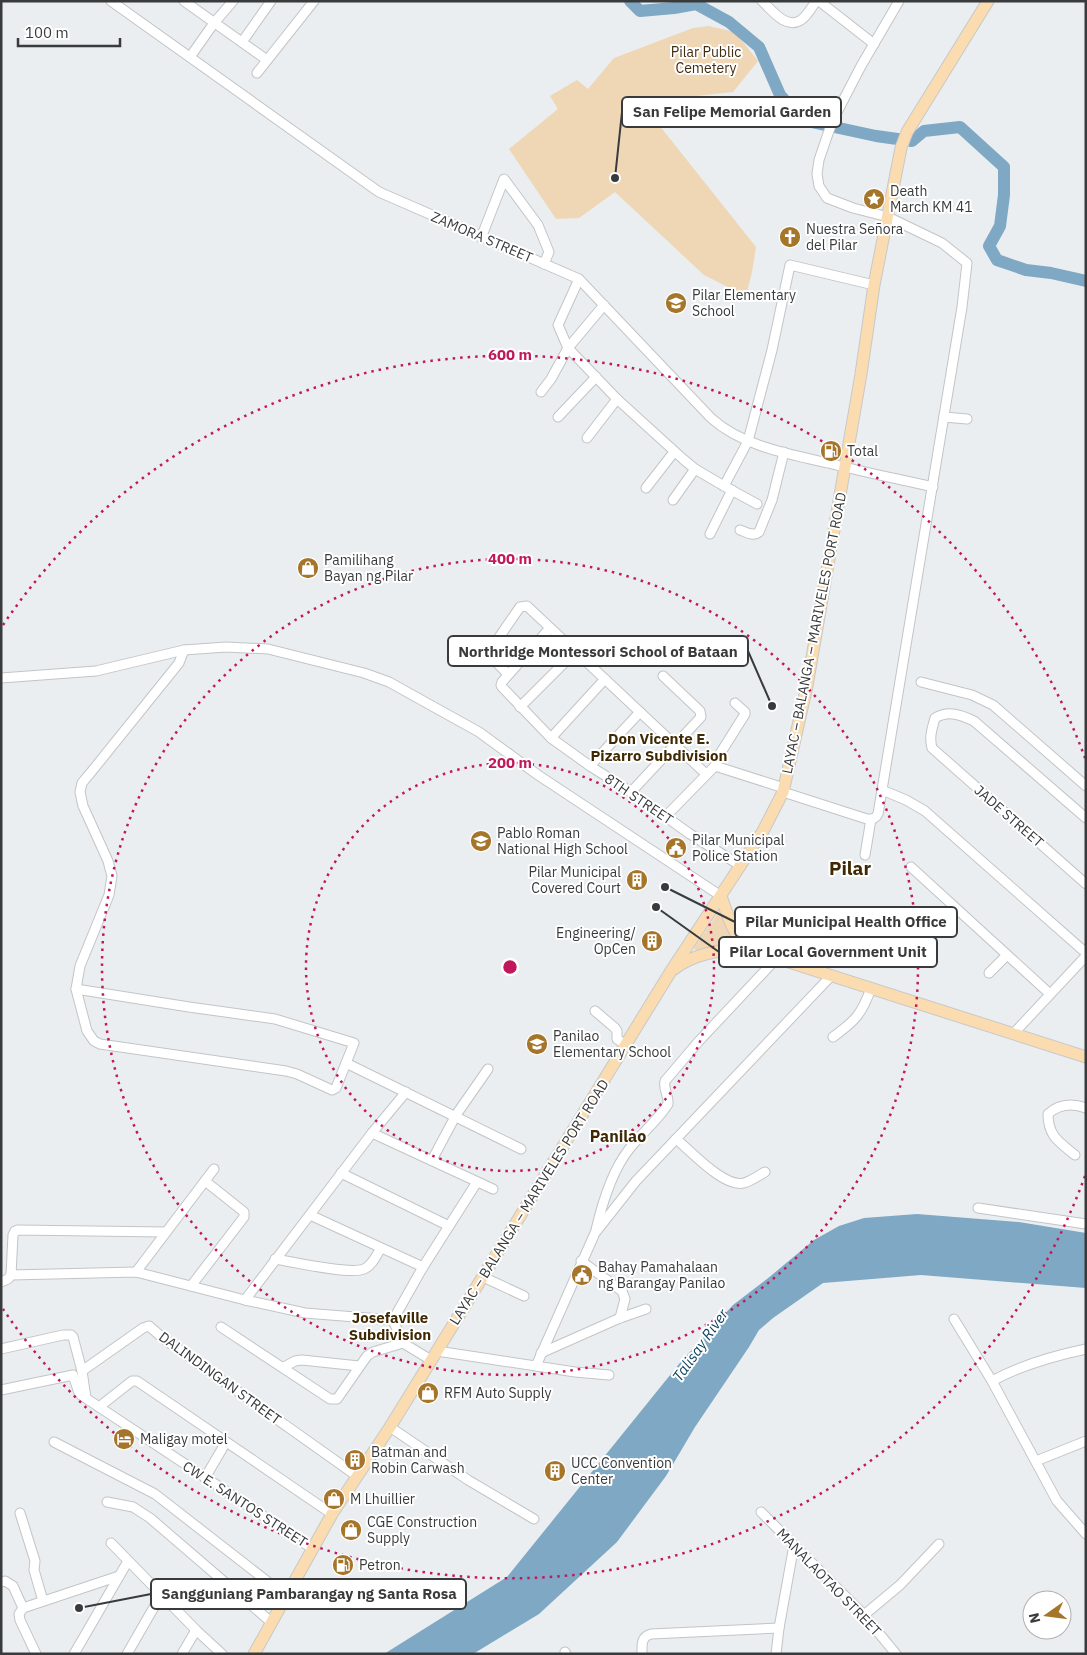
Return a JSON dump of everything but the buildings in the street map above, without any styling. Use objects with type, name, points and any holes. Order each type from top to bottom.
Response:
[{"type":"main road","name":"LAYAC – BALANGA – MARIVELES PORT ROAD","points":[[257,1653],[271,1622],[332,1514],[390,1427],[671,972],[765,829],[784,790],[806,686],[861,374],[874,285],[901,148],[907,132],[988,1]]},
{"type":"main road","points":[[722,896],[729,922],[737,937],[748,949]]},
{"type":"main road","points":[[671,972],[698,956],[721,951],[748,949],[1086,1056]]},
{"type":"street","name":"ZAMORA STREET","points":[[110,1],[379,192],[579,279],[711,418],[730,432],[748,441],[784,452],[845,468],[933,487]]},
{"type":"street","points":[[184,1],[267,60]]},
{"type":"street","points":[[190,57],[214,23],[233,1]]},
{"type":"street","points":[[242,42],[271,1]]},
{"type":"street","points":[[257,73],[314,1]]},
{"type":"street","points":[[762,1],[785,22],[792,23],[802,20],[818,1],[874,44]]},
{"type":"street","points":[[715,766],[871,819],[875,818],[878,814],[933,487],[962,307],[967,263],[942,243],[888,217],[853,208],[826,198],[819,186],[817,174],[826,137],[832,122],[861,66],[899,1]]},
{"type":"street","points":[[481,238],[504,179],[538,224],[549,252],[544,264]]},
{"type":"street","points":[[710,534],[748,441],[772,350],[790,266],[874,285]]},
{"type":"street","points":[[579,279],[558,325],[568,348],[674,452],[695,468],[757,504]]},
{"type":"street","points":[[541,392],[551,379],[568,348],[604,306]]},
{"type":"street","points":[[558,417],[596,377]]},
{"type":"street","points":[[586,438],[618,399]]},
{"type":"street","points":[[944,417],[967,418]]},
{"type":"street","points":[[646,488],[674,452]]},
{"type":"street","points":[[740,530],[752,534],[759,532],[772,500],[784,452]]},
{"type":"street","points":[[672,500],[695,468]]},
{"type":"street","points":[[550,628],[508,674],[492,658],[491,649],[520,607],[527,606],[706,774]]},
{"type":"street","points":[[1,678],[96,671],[184,650],[226,647],[268,649],[364,672],[389,682],[479,732],[538,775],[722,896]]},
{"type":"street","points":[[76,989],[274,1019],[354,1043],[338,1084],[332,1090],[286,1071],[100,1044],[94,1041],[87,1031],[76,989],[80,966],[109,895],[112,876],[108,862],[83,806],[80,792],[82,783],[179,662],[184,650]]},
{"type":"street","points":[[520,707],[575,652]]},
{"type":"street","name":"8TH STREET","points":[[508,674],[500,685],[551,738],[741,866]]},
{"type":"street","points":[[630,792],[701,717],[700,711],[663,676]]},
{"type":"street","points":[[551,738],[605,680]]},
{"type":"street","points":[[920,682],[972,695],[993,705],[1086,786]]},
{"type":"street","points":[[666,816],[715,766],[718,757],[745,714],[735,703]]},
{"type":"street","points":[[590,766],[640,712]]},
{"type":"street","name":"JADE STREET","points":[[1086,818],[974,721],[953,713],[936,718],[931,732],[930,741],[932,748],[1086,884]]},
{"type":"street","points":[[882,790],[906,800],[925,811],[1086,955],[1014,1033]]},
{"type":"street","points":[[864,855],[871,819]]},
{"type":"street","points":[[911,867],[1050,994]]},
{"type":"street","points":[[990,973],[1006,955]]},
{"type":"street","points":[[536,1366],[595,1232],[608,1190],[624,1155],[668,1104],[664,1081],[776,959]]},
{"type":"street","points":[[595,1232],[636,1181],[832,975]]},
{"type":"street","points":[[833,1037],[857,1018],[872,988]]},
{"type":"street","points":[[595,1011],[615,1028],[617,1039],[626,1045]]},
{"type":"street","points":[[346,1063],[521,1148]]},
{"type":"street","points":[[432,1160],[456,1116],[488,1069]]},
{"type":"street","points":[[244,1300],[372,1133],[406,1092]]},
{"type":"street","points":[[1075,1155],[1054,1138],[1048,1114],[1054,1109],[1070,1104],[1086,1108]]},
{"type":"street","points":[[372,1133],[493,1189]]},
{"type":"street","points":[[676,1138],[717,1175],[729,1182],[743,1183],[765,1172]]},
{"type":"street","points":[[136,1272],[214,1168]]},
{"type":"street","points":[[341,1173],[449,1226]]},
{"type":"street","points":[[191,1286],[244,1217],[244,1212],[205,1181]]},
{"type":"street","points":[[393,1320],[423,1267],[477,1182]]},
{"type":"street","points":[[978,1208],[1086,1224]]},
{"type":"street","points":[[310,1214],[423,1267]]},
{"type":"street","points":[[12,1275],[12,1235],[18,1230],[165,1232]]},
{"type":"street","points":[[275,1259],[329,1269],[359,1270],[368,1266],[381,1248]]},
{"type":"street","points":[[582,1261],[622,1291],[625,1300],[620,1318]]},
{"type":"street","points":[[1,1282],[12,1275],[136,1272],[244,1300],[305,1313],[393,1320]]},
{"type":"street","points":[[483,1277],[524,1296]]},
{"type":"street","points":[[541,1353],[620,1318],[646,1309]]},
{"type":"street","points":[[954,1319],[992,1381],[1057,1501],[1086,1534]]},
{"type":"street","points":[[393,1320],[403,1343]]},
{"type":"street","name":"DALINDINGAN STREET","points":[[82,1371],[143,1328],[149,1326],[164,1339],[357,1476]]},
{"type":"street","points":[[221,1327],[334,1400],[337,1399],[368,1356],[373,1352],[403,1343],[434,1356],[609,1375]]},
{"type":"street","points":[[1,1349],[63,1335],[74,1337],[86,1398]]},
{"type":"street","points":[[992,1381],[1051,1357],[1086,1349]]},
{"type":"street","points":[[284,1367],[295,1361],[302,1360],[359,1366]]},
{"type":"street","name":"CW E. SANTOS STREET","points":[[1,1390],[73,1375],[79,1393],[313,1549]]},
{"type":"street","points":[[99,1407],[132,1381],[138,1381],[332,1514]]},
{"type":"street","points":[[390,1427],[468,1480],[534,1519]]},
{"type":"street","points":[[1036,1461],[1086,1441]]},
{"type":"street","points":[[54,1442],[155,1494],[286,1596]]},
{"type":"street","points":[[205,1478],[226,1442]]},
{"type":"street","points":[[106,1502],[133,1507],[144,1513],[271,1622]]},
{"type":"street","name":"MANALAOTAO STREET","points":[[761,1512],[864,1615],[896,1654]]},
{"type":"street","points":[[20,1513],[35,1561],[34,1570],[43,1601]]},
{"type":"street","points":[[111,1543],[222,1654]]},
{"type":"street","points":[[864,1615],[900,1585],[939,1544]]},
{"type":"street","points":[[776,1654],[794,1545]]},
{"type":"street","points":[[74,1654],[128,1561]]},
{"type":"street","points":[[36,1654],[20,1620],[19,1614],[23,1608],[119,1576]]},
{"type":"street","points":[[1,1582],[5,1581],[11,1584],[23,1608]]},
{"type":"street","points":[[127,1654],[161,1595]]},
{"type":"street","points":[[642,1654],[642,1641],[646,1635],[651,1634],[779,1628]]},
{"type":"street","points":[[182,1654],[196,1630]]},
{"type":"green space","name":"Pilar Public Cemetery","points":[[708,26],[735,32],[758,61],[733,92],[668,99],[651,115],[756,247],[746,296],[704,275],[615,192],[579,218],[556,219],[509,149],[558,109],[550,96],[577,80],[588,89],[614,58],[693,28]]},
{"type":"green space","points":[[722,907],[728,932],[742,947],[697,952],[694,948]]},
{"type":"water","name":"Talisay River","points":[[917,1214],[1019,1222],[1086,1233],[1086,1288],[921,1275],[823,1283],[759,1330],[695,1427],[666,1476],[617,1542],[539,1614],[473,1654],[384,1654],[507,1577],[679,1364],[733,1305],[814,1240],[839,1226],[864,1218]]},
{"type":"waterway","points":[[630,1],[640,11],[696,4],[729,22],[759,47],[780,95],[802,120],[876,136],[912,141],[924,131],[960,127],[1004,167],[1004,195],[1000,226],[989,246],[997,260],[1026,270],[1051,273],[1086,281]]},
{"type":"place","name":"San Felipe Memorial Garden","points":[[615,178]]},
{"type":"place","name":"Death March KM 41","points":[[874,199]]},
{"type":"place","name":"Nuestra Señora del Pilar","points":[[790,237]]},
{"type":"place","name":"Pilar Elementary School","points":[[676,303]]},
{"type":"place","name":"Total","points":[[831,451]]},
{"type":"place","name":"Pamilihang Bayan ng Pilar","points":[[308,568]]},
{"type":"place","name":"Northridge Montessori School of Bataan","points":[[772,706]]},
{"type":"place","name":"Pablo Roman National High School","points":[[481,841]]},
{"type":"place","name":"Pilar Municipal Police Station","points":[[676,848]]},
{"type":"place","name":"Pilar Municipal Covered Court","points":[[637,880]]},
{"type":"place","name":"Pilar Municipal Health Office","points":[[665,887]]},
{"type":"place","name":"Pilar Local Government Unit","points":[[656,907]]},
{"type":"place","name":"Engineering/ OpCen","points":[[652,941]]},
{"type":"place","name":"Panilao Elementary School","points":[[537,1044]]},
{"type":"place","name":"Bahay Pamahalaan ng Barangay Panilao","points":[[582,1275]]},
{"type":"place","name":"RFM Auto Supply","points":[[428,1393]]},
{"type":"place","name":"Maligay motel","points":[[124,1439]]},
{"type":"place","name":"Batman and Robin Carwash","points":[[355,1460]]},
{"type":"place","name":"UCC Convention Center","points":[[555,1471]]},
{"type":"place","name":"M Lhuillier","points":[[334,1499]]},
{"type":"place","name":"CGE Construction Supply","points":[[351,1530]]},
{"type":"place","name":"Petron","points":[[343,1565]]},
{"type":"place","name":"Sangguniang Pambarangay ng Santa Rosa","points":[[79,1608]]},
{"type":"district","name":"Don Vicente E. Pizarro Subdivision","points":[[659,746]]},
{"type":"district","name":"Pilar","points":[[850,868]]},
{"type":"district","name":"Panilao","points":[[618,1136]]},
{"type":"district","name":"Josefaville Subdivision","points":[[390,1326]]}]
